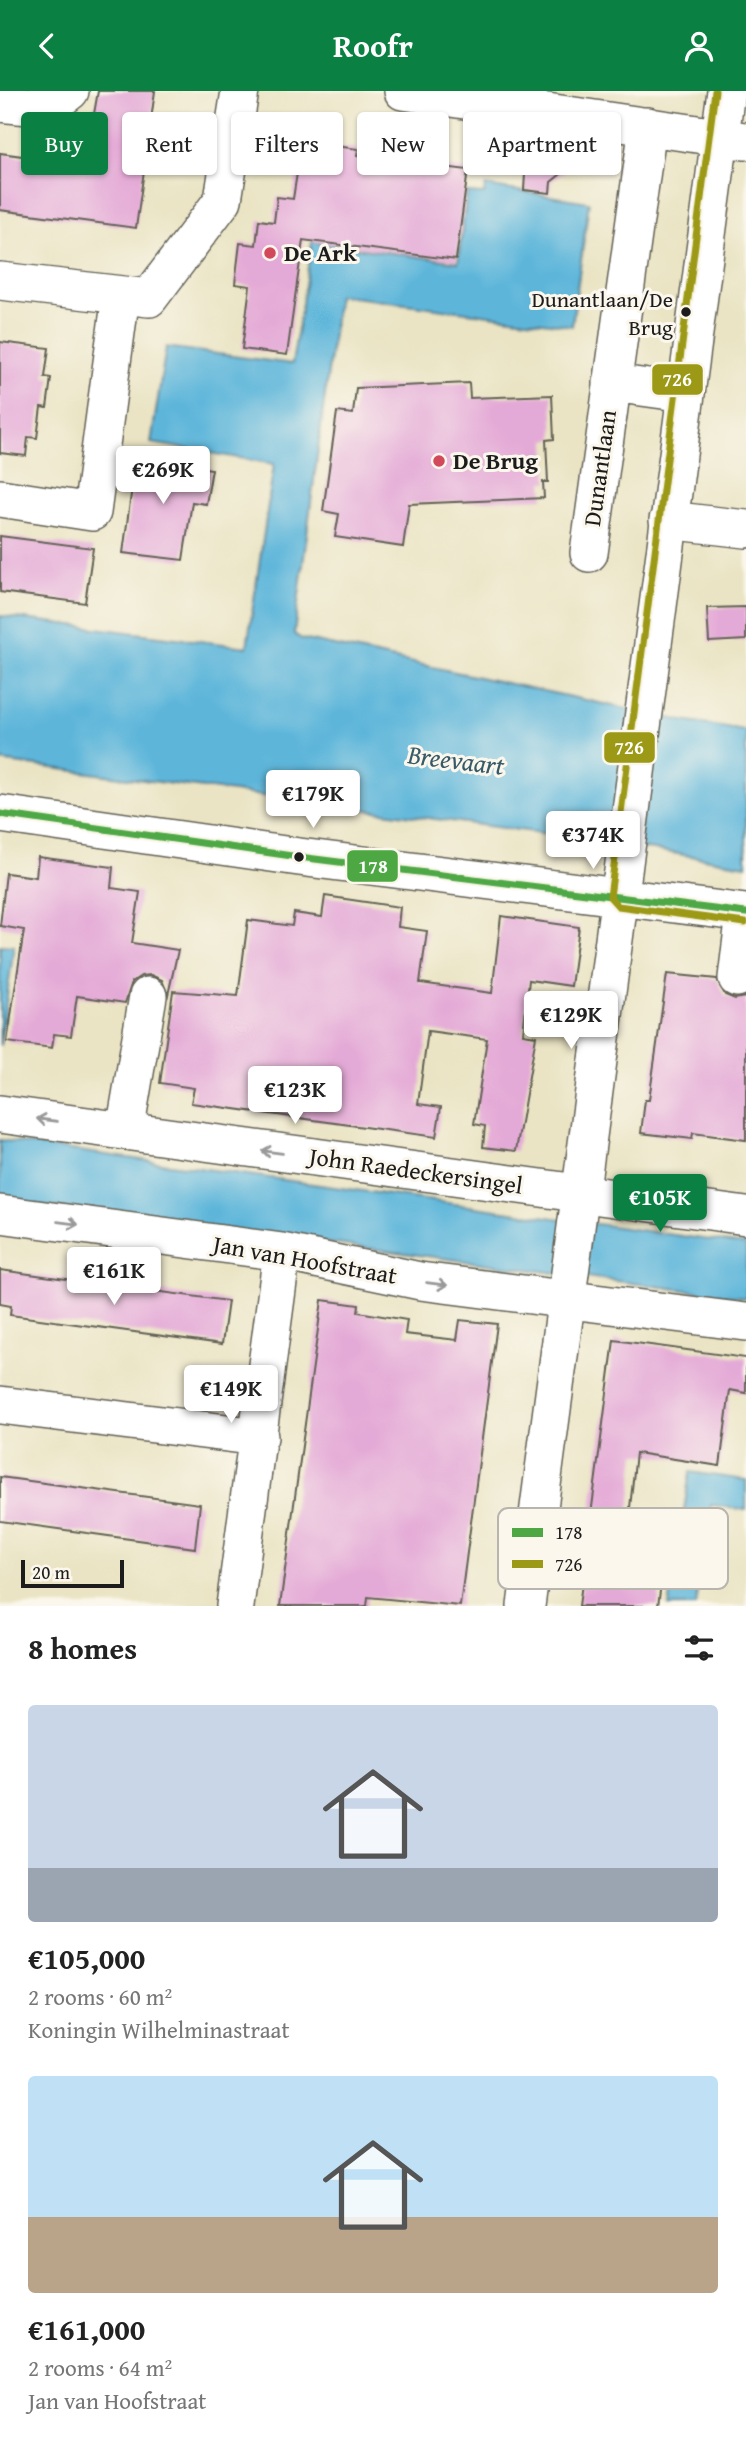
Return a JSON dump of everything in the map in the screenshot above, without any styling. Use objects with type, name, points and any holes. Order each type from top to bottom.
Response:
[{"type":"street","points":[[0,103],[36,107],[54,104],[70,91]]},
{"type":"street","points":[[0,281],[149,298],[223,199],[240,91]]},
{"type":"street","points":[[403,91],[528,100],[648,126],[733,139]]},
{"type":"street","points":[[539,1508],[685,393],[733,139],[726,96]]},
{"type":"street","name":"Dunantlaan","points":[[589,553],[648,126]]},
{"type":"street","points":[[0,498],[92,512],[121,295]]},
{"type":"street","name":"Dunantlaan","points":[[612,383],[685,393]]},
{"type":"street","points":[[668,520],[746,529]]},
{"type":"street","points":[[0,814],[299,857],[746,913],[737,978]]},
{"type":"street","points":[[125,1131],[148,996]]},
{"type":"street","name":"John Raedeckersingel","points":[[0,1114],[125,1131],[581,1203],[746,1216]]},
{"type":"street","name":"Jan van Hoofstraat","points":[[0,1214],[282,1252],[420,1282],[569,1290],[746,1322]]},
{"type":"street","points":[[235,1606],[282,1252]]},
{"type":"street","points":[[0,1405],[259,1437]]},
{"type":"water","name":"Breevaart","points":[[486,186],[589,202],[572,326],[338,295],[294,634],[302,639],[683,721],[746,731],[746,865],[586,839],[0,761],[0,616],[247,647],[274,464],[151,443],[166,347],[292,364],[312,242],[458,262],[467,193],[484,194]]},
{"type":"water","points":[[0,945],[14,946],[0,1046]]},
{"type":"water","points":[[0,1140],[746,1245],[746,1298],[0,1200]]},
{"type":"water","points":[[690,1472],[746,1480],[746,1510],[711,1505],[711,1508],[684,1508]]},
{"type":"water","points":[[672,1589],[699,1589],[696,1606],[669,1606]]},
{"type":"building","points":[[98,91],[155,91],[152,112],[122,112],[122,175],[143,175],[136,228],[0,210],[0,153],[21,156],[21,175],[108,175],[108,112],[94,112]]},
{"type":"building","name":"De Ark","points":[[343,147],[357,149],[357,175],[449,175],[449,168],[463,169],[463,175],[467,175],[456,260],[303,240],[287,355],[242,349],[250,286],[235,284],[240,243],[256,245],[259,220],[274,222],[277,197],[293,199],[297,175],[343,175]]},
{"type":"building","points":[[525,175],[560,175],[551,182],[550,193],[524,190]]},
{"type":"building","points":[[0,342],[49,348],[45,377],[51,378],[47,408],[41,407],[37,438],[28,437],[26,456],[0,453]]},
{"type":"building","name":"De Brug","points":[[469,383],[470,398],[552,395],[554,439],[546,440],[548,482],[543,482],[544,498],[409,504],[403,547],[335,537],[339,514],[323,511],[337,412],[353,414],[356,388]]},
{"type":"building","points":[[144,455],[184,460],[183,465],[212,469],[206,504],[192,502],[183,560],[123,553],[135,465],[143,465]]},
{"type":"building","points":[[0,536],[93,548],[85,603],[0,592]]},
{"type":"building","points":[[746,607],[746,640],[709,642],[707,608]]},
{"type":"building","points":[[38,857],[113,867],[111,888],[140,892],[132,943],[178,950],[168,995],[162,980],[151,975],[141,976],[132,982],[125,1003],[77,996],[71,1036],[54,1034],[52,1048],[7,1042],[24,930],[0,926],[6,873],[36,877]]},
{"type":"building","points":[[325,896],[400,907],[398,927],[427,931],[420,983],[492,993],[501,916],[579,927],[571,986],[529,980],[523,1034],[536,1036],[516,1151],[483,1147],[485,1126],[474,1124],[487,1039],[428,1031],[418,1104],[441,1107],[436,1137],[191,1103],[194,1088],[160,1083],[173,991],[238,996],[248,920],[292,926],[294,913],[322,917]]},
{"type":"building","points":[[667,974],[717,979],[725,995],[735,999],[746,997],[746,1140],[693,1133],[692,1139],[641,1133],[645,1100],[649,1100]]},
{"type":"building","points":[[0,1270],[228,1301],[222,1344],[10,1315],[11,1306],[0,1304]]},
{"type":"building","points":[[322,1300],[359,1305],[358,1312],[407,1320],[405,1334],[457,1340],[460,1320],[497,1324],[460,1606],[368,1597],[367,1606],[280,1606]]},
{"type":"building","points":[[614,1340],[746,1358],[746,1393],[730,1390],[720,1466],[636,1453],[630,1508],[592,1508]]},
{"type":"building","points":[[0,1477],[200,1504],[195,1548],[0,1521]]},
{"type":"building","points":[[581,1589],[660,1589],[658,1606],[579,1606]]},
{"type":"transit line","name":"726","points":[[715,91],[610,897],[618,906],[745,923]]},
{"type":"transit line","name":"178","points":[[0,814],[299,857],[746,913]]},
{"type":"place","name":"De Ark","points":[[270,253]]},
{"type":"place","name":"Dunantlaan/De Brug","points":[[686,312]]},
{"type":"place","name":"De Brug","points":[[439,461]]}]
